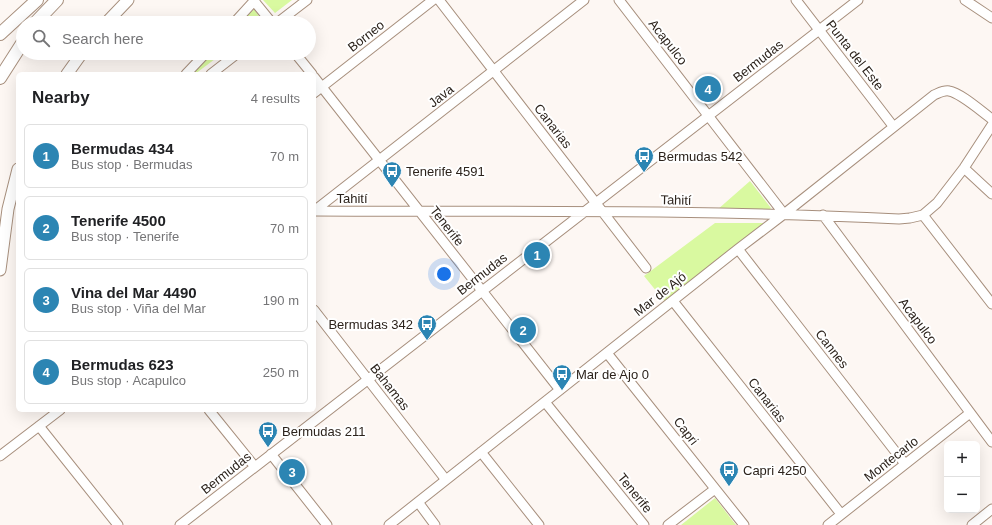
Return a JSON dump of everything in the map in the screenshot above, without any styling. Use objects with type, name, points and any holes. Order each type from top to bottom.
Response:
[{"type":"highway","points":[[20,16],[37,0]]},
{"type":"highway","points":[[42,16],[57,0]]},
{"type":"highway","points":[[0,34],[16,19]]},
{"type":"highway","points":[[0,60],[16,43]]},
{"type":"highway","points":[[0,78],[16,53]]},
{"type":"main road","points":[[113,16],[128,0]]},
{"type":"main road","points":[[68,72],[77,60]]},
{"type":"main road","points":[[0,270],[8,209],[16,177]]},
{"type":"street","points":[[286,16],[307,0]]},
{"type":"street","name":"Borneo","points":[[316,92],[433,0]]},
{"type":"street","name":"Canarias","points":[[439,0],[646,268]]},
{"type":"street","name":"Java","points":[[316,209],[584,0]]},
{"type":"street","name":"Acapulco","points":[[619,0],[784,214]]},
{"type":"street","name":"Punta del Este","points":[[796,0],[894,126]]},
{"type":"street","name":"Bermudas","points":[[180,525],[858,0]]},
{"type":"street","points":[[965,0],[992,18]]},
{"type":"street","points":[[241,16],[255,1],[267,16]]},
{"type":"street","points":[[188,72],[199,60]]},
{"type":"street","points":[[214,72],[229,60]]},
{"type":"street","points":[[301,60],[310,72]]},
{"type":"street","name":"Tenerife","points":[[316,80],[560,390]]},
{"type":"street","name":"Mar de Ajó","points":[[389,525],[934,94],[943,91],[950,91],[957,94],[992,119]]},
{"type":"street","points":[[992,125],[964,168],[937,203],[923,215],[992,304]]},
{"type":"street","points":[[964,168],[992,194]]},
{"type":"street","name":"Tahití","points":[[316,211],[602,211],[784,214],[899,219],[923,215]]},
{"type":"street","name":"Acapulco","points":[[823,216],[992,442]]},
{"type":"street","name":"Cannes","points":[[738,249],[905,464]]},
{"type":"street","name":"Canarias","points":[[673,301],[841,514]]},
{"type":"street","name":"Bahamas","points":[[316,313],[446,480]]},
{"type":"street","name":"Capri","points":[[607,353],[744,525]]},
{"type":"street","name":"Tenerife","points":[[545,402],[644,525]]},
{"type":"street","points":[[0,456],[57,412]]},
{"type":"street","points":[[211,412],[255,467]]},
{"type":"street","name":"Montecarlo","points":[[828,525],[970,413]]},
{"type":"street","points":[[39,426],[118,525]]},
{"type":"street","points":[[481,452],[539,525]]},
{"type":"street","points":[[271,454],[327,525]]},
{"type":"street","points":[[668,525],[715,489]]},
{"type":"street","points":[[418,502],[435,525]]},
{"type":"street","points":[[972,525],[992,509]]},
{"type":"green space","points":[[263,0],[292,0],[275,13]]},
{"type":"green space","points":[[254,9],[259,16],[247,16]]},
{"type":"green space","points":[[204,60],[214,60],[198,72],[193,71]]},
{"type":"green space","points":[[750,181],[771,208],[767,212],[717,210]]},
{"type":"green space","points":[[715,223],[766,223],[666,303],[644,276]]},
{"type":"green space","points":[[715,498],[736,525],[681,525]]},
{"type":"place","name":"Bermudas 623","points":[[708,89]]},
{"type":"place","name":"Bermudas 542","points":[[644,173]]},
{"type":"place","name":"Tenerife 4591","points":[[392,188]]},
{"type":"place","name":"Bermudas 434","points":[[537,255]]},
{"type":"place","name":"Tenerife 4500","points":[[523,330]]},
{"type":"place","name":"Bermudas 342","points":[[427,341]]},
{"type":"place","name":"Mar de Ajo 0","points":[[562,391]]},
{"type":"place","name":"Bermudas 211","points":[[268,448]]},
{"type":"place","name":"Vina del Mar 4490","points":[[292,472]]},
{"type":"place","name":"Capri 4250","points":[[729,487]]}]
